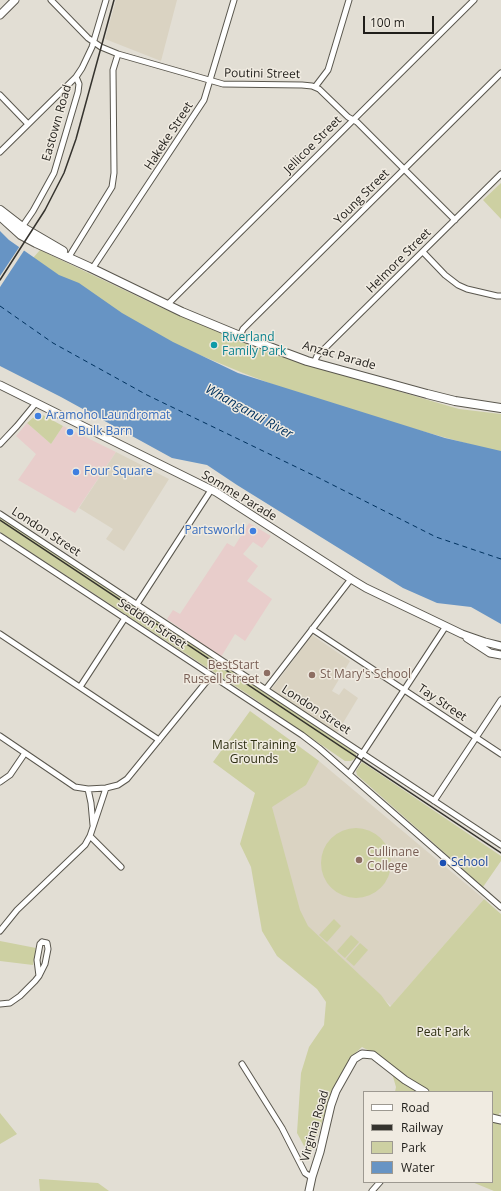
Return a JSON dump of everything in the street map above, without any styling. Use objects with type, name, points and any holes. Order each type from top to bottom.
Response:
[{"type":"main road","points":[[0,15],[15,0]]},
{"type":"main road","name":"Anzac Parade","points":[[0,210],[22,227],[70,254],[90,268]]},
{"type":"main road","name":"Anzac Parade","points":[[0,216],[17,231],[36,243],[203,322],[314,363],[455,401],[501,408]]},
{"type":"main road","name":"Somme Parade","points":[[0,386],[211,490],[350,579],[462,634],[501,646]]},
{"type":"main road","name":"Somme Parade","points":[[462,634],[471,642],[490,653],[501,654]]},
{"type":"main road","points":[[486,642],[501,654]]},
{"type":"main road","points":[[490,653],[501,661]]},
{"type":"main road","name":"Virginia Road","points":[[309,1191],[317,1164],[327,1118],[336,1091],[351,1064],[359,1056],[366,1054],[373,1055],[405,1080],[423,1091]]},
{"type":"street","name":"Poutini Street","points":[[51,0],[93,42],[118,54],[211,82],[223,84],[302,85],[316,87],[348,117],[357,122],[454,220]]},
{"type":"street","name":"Eastown Road","points":[[22,227],[33,211],[54,173],[78,92],[79,81],[76,77],[86,62],[106,0]]},
{"type":"street","name":"Hakeke Street","points":[[90,268],[200,107],[211,82],[234,0]]},
{"type":"street","points":[[316,87],[330,66],[349,0]]},
{"type":"street","name":"Jellicoe Street","points":[[167,305],[473,0]]},
{"type":"street","points":[[70,254],[112,187],[114,173],[113,70],[118,54]]},
{"type":"street","name":"Young Street","points":[[240,336],[243,329],[501,73]]},
{"type":"street","points":[[0,152],[76,77]]},
{"type":"street","points":[[0,96],[28,124]]},
{"type":"street","name":"Helmore Street","points":[[314,363],[317,356],[501,174]]},
{"type":"street","points":[[423,252],[445,275],[458,285],[467,289],[501,296]]},
{"type":"street","points":[[0,444],[36,403]]},
{"type":"street","points":[[137,604],[211,490]]},
{"type":"street","name":"London Street","points":[[0,514],[501,845]]},
{"type":"street","name":"Seddon Street","points":[[0,536],[302,735],[349,774],[501,907]]},
{"type":"street","points":[[266,689],[350,579]]},
{"type":"street","points":[[80,688],[126,618]]},
{"type":"street","points":[[349,774],[446,626]]},
{"type":"street","name":"Tay Street","points":[[312,629],[501,754]]},
{"type":"street","points":[[0,634],[158,740]]},
{"type":"street","points":[[0,736],[75,787],[88,789],[106,788],[118,785],[123,783],[211,676]]},
{"type":"street","points":[[434,801],[501,700]]},
{"type":"street","points":[[0,782],[10,775],[25,753]]},
{"type":"street","points":[[0,931],[16,910],[85,845],[93,828],[106,788]]},
{"type":"street","points":[[88,789],[93,828]]},
{"type":"street","points":[[90,836],[121,867]]},
{"type":"street","points":[[0,1004],[10,1003],[20,996],[39,976],[45,964],[48,949],[48,945],[44,942],[40,944],[38,955],[39,976]]},
{"type":"street","points":[[242,1064],[282,1128],[306,1173],[312,1177]]},
{"type":"street","points":[[372,1191],[379,1183]]},
{"type":"shaded area","points":[[116,0],[177,0],[161,61],[105,39]]},
{"type":"shaded area","points":[[27,423],[51,444],[63,426],[116,452],[75,513],[18,480],[36,454],[16,436]]},
{"type":"shaded area","points":[[116,452],[169,479],[124,551],[106,539],[113,529],[79,508]]},
{"type":"shaded area","points":[[249,523],[271,536],[262,548],[253,542],[243,554],[258,566],[247,581],[272,599],[245,641],[235,634],[221,657],[167,619],[173,610],[180,614],[227,543],[234,547]]},
{"type":"shaded area","name":"St Mary's School","points":[[312,635],[350,661],[332,691],[339,695],[344,688],[358,698],[337,733],[271,690]]},
{"type":"shaded area","name":"Cullinane College","points":[[296,744],[319,761],[484,899],[391,1006],[303,923],[258,795]]},
{"type":"green space","points":[[501,183],[501,219],[483,200]]},
{"type":"green space","name":"Riverland Family Park","points":[[40,250],[162,308],[271,352],[459,409],[501,414],[501,453],[324,404],[243,373],[159,338],[91,297],[33,258]]},
{"type":"green space","points":[[41,414],[63,426],[51,444],[27,423],[35,416]]},
{"type":"green space","points":[[0,516],[351,750],[356,754],[356,758],[351,761],[345,761],[243,691],[0,532]]},
{"type":"green space","points":[[250,711],[319,761],[306,785],[272,807],[300,910],[308,926],[381,995],[390,1007],[484,899],[501,914],[501,1113],[499,1113],[501,1126],[501,1191],[494,1191],[474,1183],[493,1183],[493,1091],[395,1091],[396,1087],[389,1063],[362,1047],[352,1056],[334,1087],[310,1157],[297,1133],[301,1073],[309,1047],[324,1025],[326,1002],[317,989],[277,956],[262,931],[251,867],[240,844],[255,793],[213,762]]},
{"type":"green space","points":[[362,762],[501,856],[501,861],[483,887],[357,775],[356,771]]},
{"type":"green space","points":[[349,828],[363,828],[376,834],[385,843],[389,849],[391,863],[389,877],[381,888],[370,896],[363,898],[349,898],[342,896],[331,888],[323,877],[321,870],[321,856],[323,849],[331,838],[342,830]]},
{"type":"green space","points":[[334,919],[341,926],[327,942],[319,935]]},
{"type":"green space","points":[[351,935],[359,942],[345,958],[337,951]]},
{"type":"green space","points":[[0,941],[36,948],[33,965],[0,961]]},
{"type":"green space","points":[[360,943],[368,950],[354,966],[346,959]]},
{"type":"green space","points":[[0,1113],[17,1134],[0,1144]]},
{"type":"green space","points":[[39,1179],[98,1183],[109,1191],[40,1191]]},
{"type":"water","name":"Whanganui River","points":[[0,231],[9,240],[59,275],[79,283],[122,313],[173,342],[238,373],[445,438],[501,451],[501,624],[471,607],[437,603],[403,588],[207,465],[172,458],[61,397],[0,366]]},
{"type":"pier","points":[[20,246],[25,249],[0,287],[0,276]]},
{"type":"ferry route","points":[[0,306],[53,343],[147,395],[319,478],[436,537],[501,559]]},
{"type":"railway","points":[[0,280],[45,210],[64,173],[76,139],[114,0]]},
{"type":"railway","points":[[0,520],[501,853]]},
{"type":"place","name":"Riverland Family Park","points":[[214,345]]},
{"type":"place","name":"Aramoho Laundromat","points":[[38,416]]},
{"type":"place","name":"Bulk Barn","points":[[70,432]]},
{"type":"place","name":"Four Square","points":[[76,472]]},
{"type":"place","name":"Partsworld","points":[[253,531]]},
{"type":"place","name":"BestStart Russell Street","points":[[267,673]]},
{"type":"place","name":"St Mary's School","points":[[312,675]]},
{"type":"place","name":"Cullinane College","points":[[359,860]]},
{"type":"place","name":"School","points":[[443,863]]},
{"type":"park label","name":"Marist Training Grounds","points":[[254,753]]},
{"type":"park label","name":"Peat Park","points":[[443,1033]]}]
